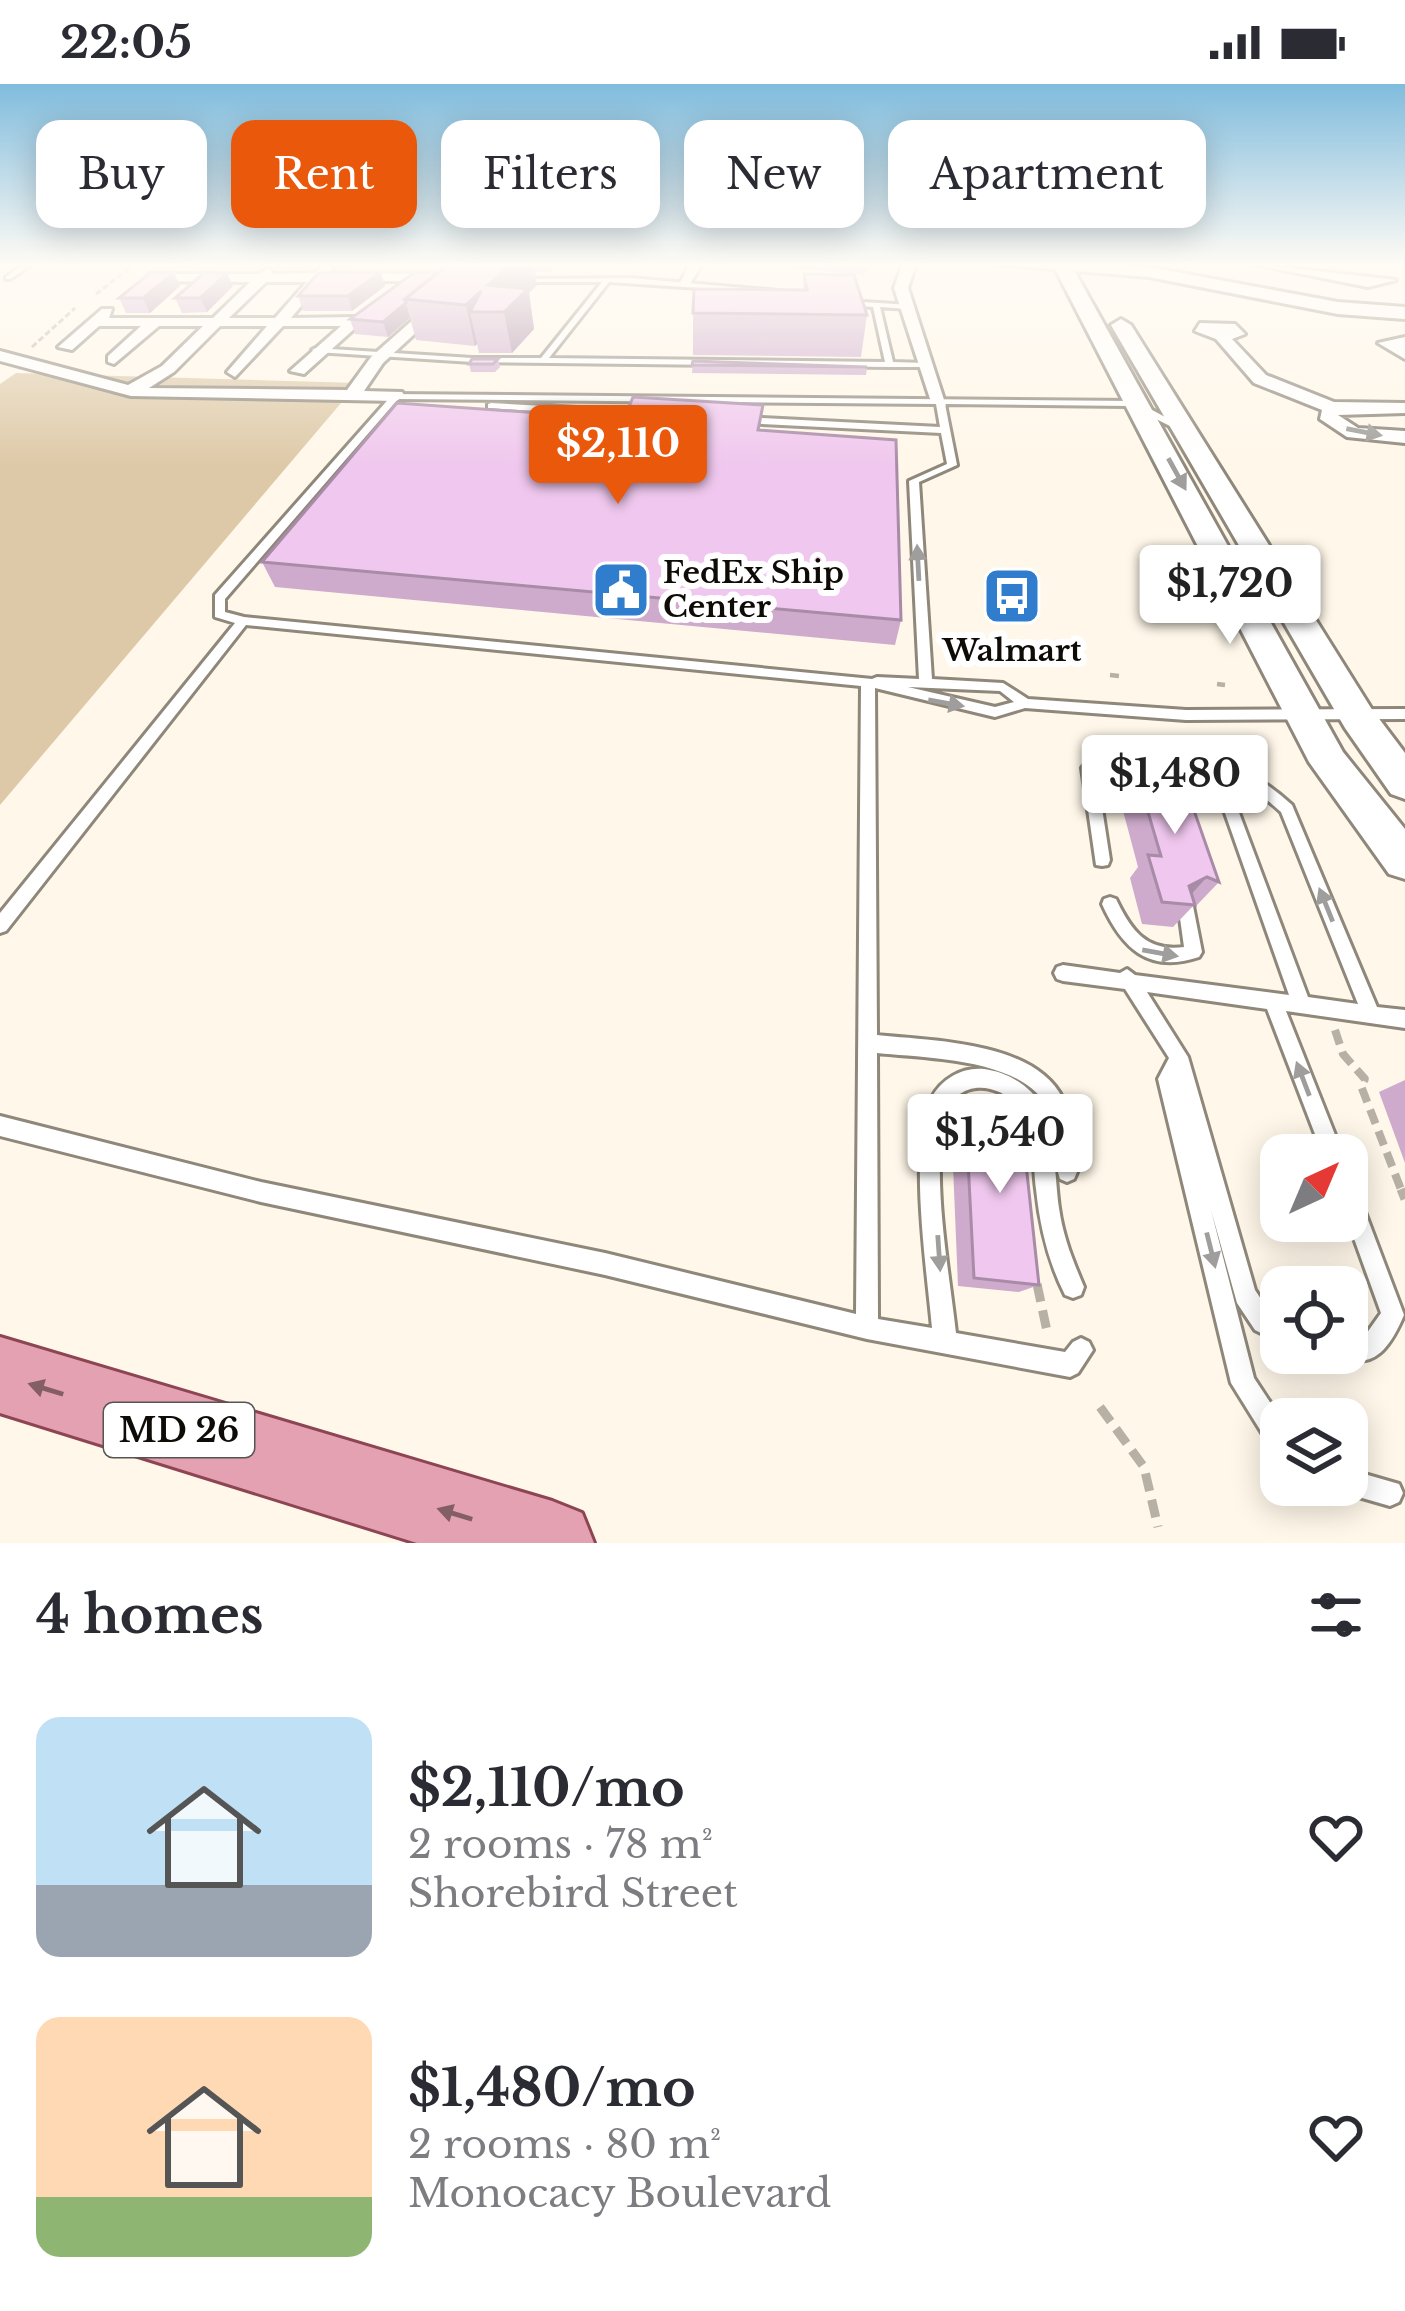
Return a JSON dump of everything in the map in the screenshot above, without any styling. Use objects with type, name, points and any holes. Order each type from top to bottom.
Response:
[{"type":"main road","points":[[1101,331],[1132,403],[1218,548],[1303,716],[1343,783],[1405,860]]},
{"type":"main road","points":[[1118,331],[1184,429],[1356,715],[1405,783]]},
{"type":"main road","name":"MD 26","points":[[0,1375],[552,1543]]},
{"type":"street","points":[[66,347],[84,331]]},
{"type":"street","points":[[114,359],[145,331]]},
{"type":"street","points":[[131,391],[168,369],[206,331]]},
{"type":"street","points":[[236,372],[271,331]]},
{"type":"street","points":[[298,371],[342,331]]},
{"type":"street","points":[[352,395],[382,356],[412,331]]},
{"type":"street","points":[[916,331],[940,402]]},
{"type":"street","points":[[1221,336],[1260,379],[1332,408],[1405,408]]},
{"type":"street","points":[[0,356],[131,391],[394,398]]},
{"type":"street","points":[[1332,408],[1326,415],[1330,420],[1354,433],[1405,437]]},
{"type":"lane","points":[[543,361],[566,331]]},
{"type":"lane","points":[[882,331],[890,365]]},
{"type":"lane","points":[[316,350],[543,361],[927,365]]},
{"type":"lane","points":[[1025,703],[1003,687],[926,680],[868,682],[243,621],[219,614],[219,598],[394,398],[1132,403],[1184,429]]},
{"type":"lane","points":[[394,398],[668,416]]},
{"type":"lane","points":[[926,680],[914,481],[952,465],[940,402]]},
{"type":"lane","points":[[736,419],[944,430]]},
{"type":"lane","points":[[0,926],[243,621]]},
{"type":"lane","points":[[868,682],[995,712],[1025,703],[1186,716],[1405,714]]},
{"type":"lane","points":[[867,1328],[868,682]]},
{"type":"lane","points":[[1102,860],[1088,769],[1101,754],[1185,756],[1244,774],[1268,788],[1287,809],[1371,1013]]},
{"type":"lane","points":[[1154,796],[1148,776],[1150,768],[1161,765],[1194,769],[1224,790],[1302,1006]]},
{"type":"lane","points":[[1110,904],[1121,933],[1139,949],[1182,956],[1193,952],[1195,941],[1187,911]]},
{"type":"lane","points":[[1064,973],[1127,977],[1405,1019]]},
{"type":"lane","points":[[1127,977],[1179,1057],[1245,1295],[1260,1318]]},
{"type":"lane","points":[[1274,1002],[1326,1134]]},
{"type":"lane","points":[[870,1043],[1000,1063],[1028,1076],[1055,1101],[1067,1172]]},
{"type":"lane","points":[[1179,1057],[1168,1079],[1244,1384],[1260,1408]]},
{"type":"lane","points":[[945,1342],[933,1149],[937,1108],[952,1082],[968,1075],[1001,1083],[1038,1118],[1054,1255],[1073,1287]]},
{"type":"lane","points":[[0,1126],[261,1192],[604,1264],[867,1328],[1070,1365],[1081,1351]]},
{"type":"lane","points":[[1366,1242],[1393,1316],[1368,1349]]},
{"type":"lane","points":[[1368,1487],[1390,1493]]},
{"type":"path","points":[[1110,675],[1120,676]]},
{"type":"path","points":[[1328,1009],[1343,1054],[1365,1079],[1361,1086],[1405,1199]]},
{"type":"path","points":[[1037,1284],[1048,1336]]},
{"type":"path","points":[[1100,1407],[1144,1467],[1158,1527]]},
{"type":"shaded area","points":[[16,373],[358,383],[0,805],[0,384]]},
{"type":"building","points":[[472,359],[498,359],[493,364],[469,364]]},
{"type":"building","points":[[693,361],[867,367],[692,365]]},
{"type":"building","points":[[633,397],[763,405],[758,430],[896,440],[901,620],[262,562],[397,403],[624,419]]},
{"type":"building","points":[[1135,768],[1161,770],[1167,780],[1182,776],[1219,882],[1207,877],[1189,886],[1195,905],[1162,902],[1148,855],[1161,856]]},
{"type":"building","points":[[965,1102],[1020,1108],[1039,1285],[974,1278]]},
{"type":"place","name":"FedEx Ship Center","points":[[621,590]]},
{"type":"place","name":"Walmart","points":[[1012,596]]}]
